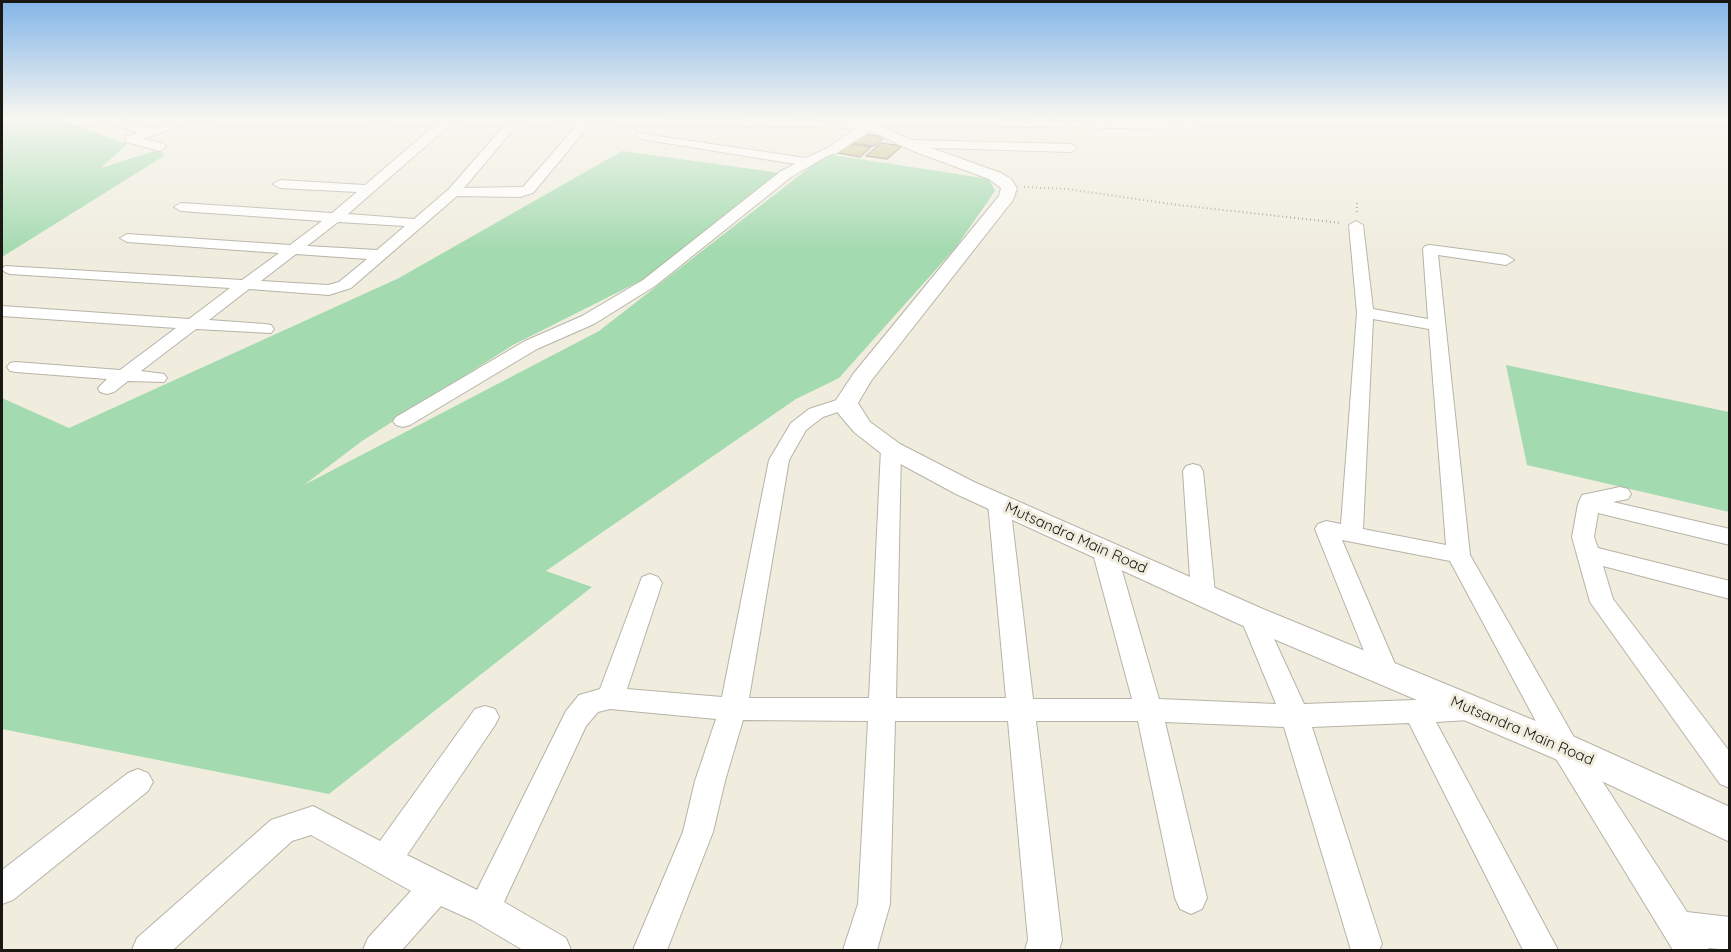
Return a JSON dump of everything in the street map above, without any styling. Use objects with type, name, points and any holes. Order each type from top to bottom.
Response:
[{"type":"street","points":[[107,388],[336,217],[398,163]]},
{"type":"street","points":[[10,268],[329,291],[345,285],[454,192],[478,163]]},
{"type":"street","points":[[454,192],[520,193],[528,190],[550,163]]},
{"type":"street","points":[[403,421],[531,345],[588,320],[649,283],[786,174],[805,163]]},
{"type":"street","points":[[650,951],[698,832],[710,781],[734,709],[779,460],[798,427],[816,413],[846,403],[862,378],[964,253],[1006,197],[1009,188],[1005,182],[962,163]]},
{"type":"street","points":[[280,184],[369,189]]},
{"type":"street","points":[[181,207],[416,223]]},
{"type":"street","points":[[1352,533],[1365,313],[1356,225]]},
{"type":"street","points":[[127,238],[378,255]]},
{"type":"street","points":[[1506,260],[1430,249],[1458,555],[1565,748],[1685,939],[1730,934]]},
{"type":"street","points":[[2,311],[265,329]]},
{"type":"street","points":[[1365,313],[1438,326]]},
{"type":"street","points":[[16,367],[158,378]]},
{"type":"street","name":"Mutsandra Main Road","points":[[846,403],[850,413],[862,427],[891,449],[999,503],[1252,617],[1565,748],[1730,825]]},
{"type":"street","points":[[860,951],[874,904],[891,449]]},
{"type":"street","points":[[1193,471],[1203,593]]},
{"type":"street","points":[[1620,494],[1590,500],[1583,537],[1602,602],[1730,775]]},
{"type":"street","points":[[999,503],[1045,940],[1042,951]]},
{"type":"street","points":[[1589,504],[1730,537]]},
{"type":"street","points":[[1385,671],[1326,529],[1458,555]]},
{"type":"street","points":[[1104,550],[1149,710],[1191,898]]},
{"type":"street","points":[[1588,554],[1730,590]]},
{"type":"street","points":[[610,698],[650,583]]},
{"type":"street","points":[[1252,617],[1295,716],[1365,944]]},
{"type":"street","points":[[484,909],[576,719],[589,703],[610,698],[734,709],[1149,710],[1295,716],[1470,709]]},
{"type":"street","points":[[1417,712],[1541,951]]},
{"type":"street","points":[[385,860],[485,717]]},
{"type":"street","points":[[2,889],[138,782]]},
{"type":"street","points":[[149,951],[282,830],[313,819],[436,888],[484,909],[554,951]]},
{"type":"street","points":[[380,951],[436,888]]},
{"type":"path","points":[[1009,188],[1028,186],[1067,189],[1178,205],[1356,225]]},
{"type":"green space","points":[[2,163],[106,163],[101,168],[115,163],[152,163],[2,257]]},
{"type":"green space","points":[[600,163],[712,163],[781,173],[644,279],[513,345],[362,441],[304,485],[599,331],[815,163],[888,163],[989,179],[995,191],[956,247],[839,378],[796,399],[546,571],[592,587],[329,794],[2,729],[2,398],[69,428],[399,278]]},
{"type":"green space","points":[[1506,365],[1729,412],[1729,512],[1527,465]]}]
